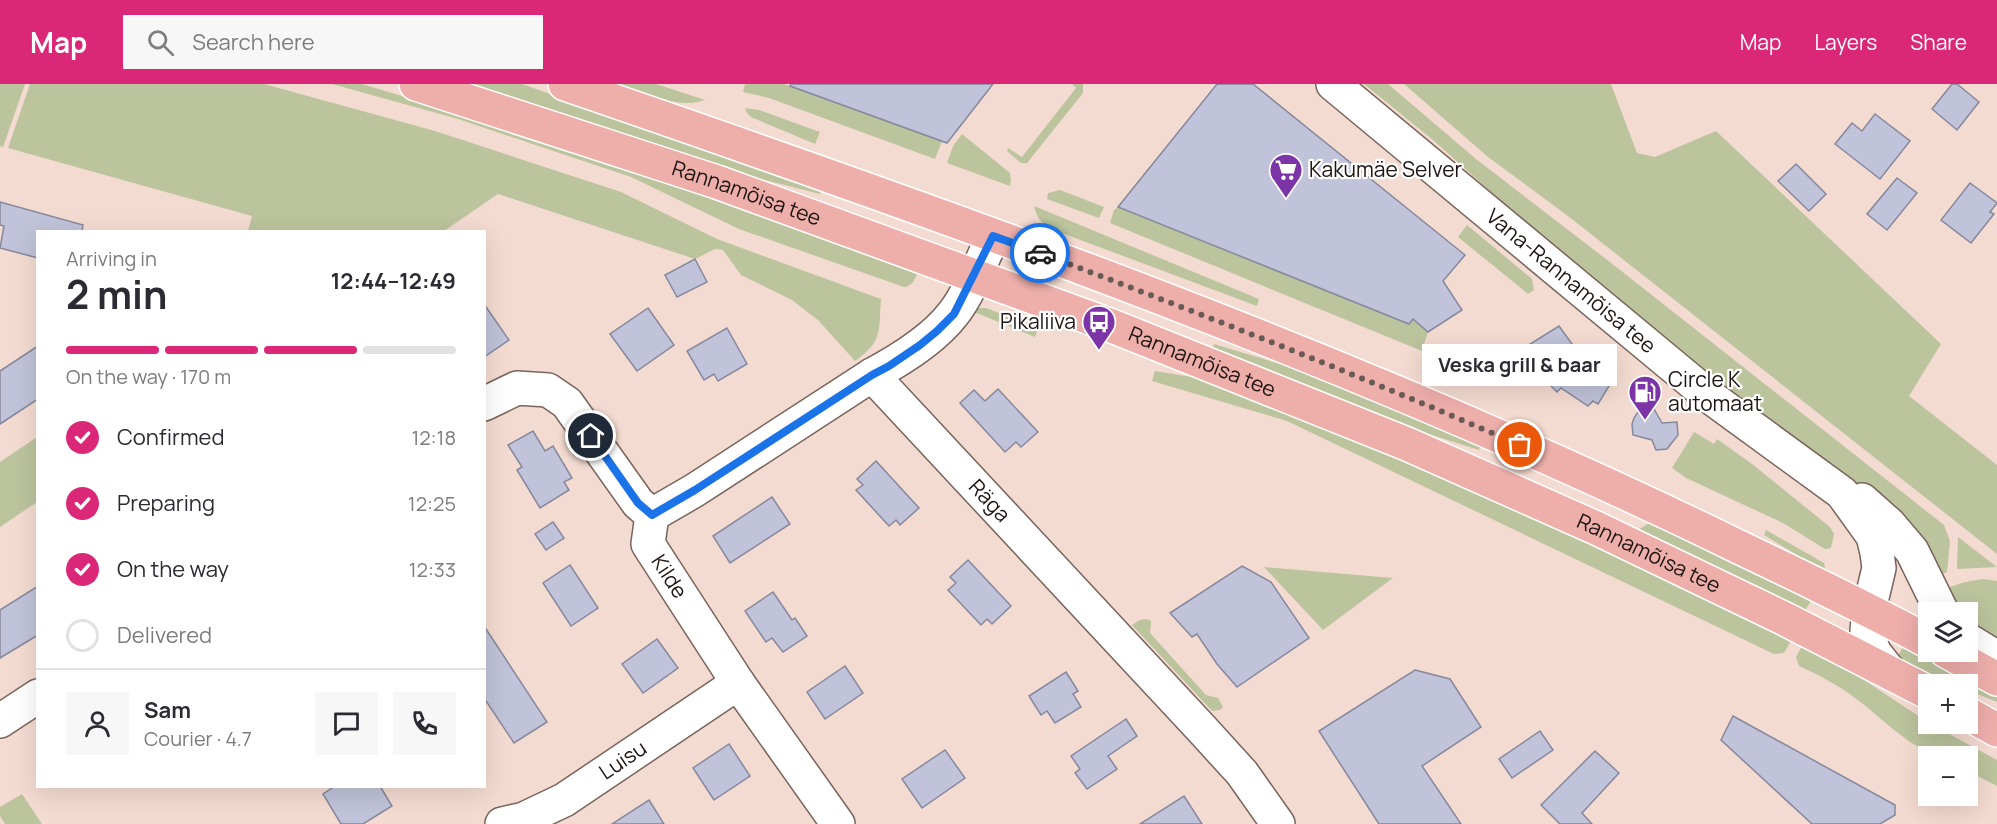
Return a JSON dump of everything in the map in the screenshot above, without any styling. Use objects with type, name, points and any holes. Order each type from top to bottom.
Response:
[{"type":"main road","name":"Rannamõisa tee","points":[[416,84],[717,182],[974,275],[1112,326],[1407,444],[1596,528],[1918,687]]},
{"type":"main road","name":"Rannamõisa tee","points":[[565,84],[993,236],[1191,310],[1419,401],[1649,502],[1918,636]]},
{"type":"main road","points":[[1966,662],[1997,679]]},
{"type":"main road","points":[[1978,720],[1997,730]]},
{"type":"street","name":"Vana-Rannamõisa tee","points":[[1333,84],[1709,396],[1842,493],[1873,536],[1879,568],[1869,610],[1867,630],[1874,652],[1889,671]]},
{"type":"street","points":[[486,403],[517,388],[548,390],[567,403],[638,503],[652,515],[889,366],[937,331],[954,314],[993,236]]},
{"type":"street","name":"Räga","points":[[872,375],[1202,728],[1242,773],[1278,824]]},
{"type":"street","name":"Vana-Rannamõisa tee","points":[[1842,493],[1858,497],[1902,538],[1912,551],[1937,602]]},
{"type":"street","name":"Kilde","points":[[652,515],[648,544],[738,683],[838,824]]},
{"type":"street","points":[[1978,646],[1997,660]]},
{"type":"street","name":"Luisu","points":[[502,824],[524,819],[564,800],[738,683]]},
{"type":"street","points":[[0,721],[36,697]]},
{"type":"green space","points":[[0,84],[25,84],[3,147],[0,146]]},
{"type":"green space","points":[[30,84],[264,84],[435,131],[621,192],[717,239],[881,299],[878,335],[871,347],[855,361],[819,321],[792,300],[741,275],[723,250],[715,249],[695,259],[498,194],[445,230],[248,230],[252,216],[8,148]]},
{"type":"green space","points":[[332,84],[362,84],[502,126],[917,274],[911,284],[904,287],[739,229],[631,177],[458,119]]},
{"type":"green space","points":[[464,84],[522,84],[822,189],[820,194],[717,168]]},
{"type":"green space","points":[[616,84],[656,84],[705,100],[695,103],[672,101]]},
{"type":"green space","points":[[745,84],[784,84],[942,141],[935,159],[769,98],[743,92]]},
{"type":"green space","points":[[1072,84],[1083,84],[1083,93],[1027,163],[1021,163],[1007,151],[1008,148],[1022,157],[1076,88]]},
{"type":"green space","points":[[1364,84],[1388,84],[1476,159],[1944,525],[1950,541],[1947,572],[1937,576],[1795,440],[1575,267],[1433,140]]},
{"type":"green space","points":[[1404,84],[1611,84],[1637,153],[1655,157],[1716,131],[1941,344],[1909,396],[1997,465],[1997,554],[1568,216],[1488,157]]},
{"type":"green space","points":[[745,108],[759,110],[820,132],[815,144],[751,117]]},
{"type":"green space","points":[[962,134],[1010,173],[1010,186],[947,163],[953,146]]},
{"type":"green space","points":[[1060,190],[1104,207],[1099,218],[1047,199],[1048,193]]},
{"type":"green space","points":[[1034,206],[1259,299],[1257,306],[1051,229],[1040,220]]},
{"type":"green space","points":[[1118,207],[1409,324],[1413,319],[1428,332],[1422,351],[1110,223],[1114,210]]},
{"type":"green space","points":[[1467,225],[1532,279],[1534,290],[1528,294],[1458,237]]},
{"type":"green space","points":[[977,308],[986,308],[1038,328],[1035,337],[974,312]]},
{"type":"green space","points":[[1214,344],[1323,377],[1482,443],[1479,450],[1384,420],[1212,349]]},
{"type":"green space","points":[[1155,371],[1210,380],[1398,456],[1641,564],[1792,639],[1784,653],[1774,654],[1287,421],[1152,381]]},
{"type":"green space","points":[[1694,432],[1714,444],[1717,439],[1830,527],[1834,534],[1831,548],[1825,549],[1783,523],[1686,478],[1672,468]]},
{"type":"green space","points":[[36,438],[36,503],[0,527],[0,462]]},
{"type":"green space","points":[[1653,521],[1812,599],[1803,614],[1638,533],[1638,530]]},
{"type":"green space","points":[[1766,530],[1824,563],[1826,573],[1764,535]]},
{"type":"green space","points":[[1958,537],[1997,567],[1957,569]]},
{"type":"green space","points":[[1264,567],[1393,578],[1323,630]]},
{"type":"green space","points":[[1983,579],[1997,581],[1997,647],[1978,635],[1978,602],[1950,602],[1944,589]]},
{"type":"green space","points":[[1147,619],[1151,621],[1150,633],[1206,695],[1218,698],[1223,707],[1220,710],[1212,711],[1132,625]]},
{"type":"green space","points":[[1803,644],[1855,674],[1918,716],[1918,734],[1949,734],[1971,746],[1918,746],[1845,691],[1799,666],[1796,657]]},
{"type":"green space","points":[[1904,645],[1918,652],[1918,662],[1936,662],[1959,674],[1930,674],[1896,660]]},
{"type":"green space","points":[[1978,684],[1997,694],[1997,702],[1978,694]]},
{"type":"green space","points":[[1978,750],[1997,760],[1997,786],[1978,776]]},
{"type":"green space","points":[[22,794],[42,824],[5,824],[0,816],[0,807]]},
{"type":"building","points":[[791,84],[993,84],[947,143],[790,86]]},
{"type":"building","points":[[1217,84],[1253,84],[1465,255],[1443,281],[1462,310],[1428,332],[1413,319],[1409,324],[1118,207]]},
{"type":"building","points":[[1952,84],[1957,84],[1979,102],[1957,130],[1932,109]]},
{"type":"building","points":[[1875,114],[1910,141],[1880,179],[1835,144],[1852,123],[1862,131]]},
{"type":"building","points":[[1796,164],[1826,194],[1809,211],[1778,181]]},
{"type":"building","points":[[1897,178],[1917,193],[1887,230],[1867,214]]},
{"type":"building","points":[[1970,183],[1997,203],[1990,212],[1994,214],[1971,243],[1941,220]]},
{"type":"building","points":[[0,202],[83,225],[82,230],[36,230],[36,257],[0,248],[4,226],[0,225]]},
{"type":"building","points":[[695,259],[707,282],[677,297],[665,275]]},
{"type":"building","points":[[486,307],[509,340],[486,356]]},
{"type":"building","points":[[648,308],[674,345],[637,371],[610,334]]},
{"type":"building","points":[[1559,326],[1582,358],[1614,378],[1598,404],[1593,401],[1588,406],[1561,388],[1557,392],[1547,382],[1531,378],[1503,361]]},
{"type":"building","points":[[727,328],[747,364],[718,381],[714,374],[704,380],[687,351]]},
{"type":"building","points":[[36,347],[36,400],[0,424],[0,371]]},
{"type":"building","points":[[998,389],[1038,432],[1021,447],[1016,442],[1005,452],[960,403],[974,390],[985,401]]},
{"type":"building","points":[[1654,409],[1662,423],[1677,422],[1678,435],[1667,449],[1656,450],[1652,440],[1633,435],[1634,418],[1638,412]]},
{"type":"building","points":[[533,431],[545,451],[553,446],[572,478],[564,482],[569,490],[540,508],[517,470],[522,467],[508,445]]},
{"type":"building","points":[[876,461],[919,508],[900,525],[896,520],[889,526],[856,490],[863,485],[857,479]]},
{"type":"building","points":[[772,497],[790,524],[730,563],[713,536]]},
{"type":"building","points":[[553,522],[564,538],[546,550],[535,534]]},
{"type":"building","points":[[968,560],[1011,606],[992,624],[987,619],[981,625],[948,590],[956,583],[950,577]]},
{"type":"building","points":[[570,565],[598,608],[571,626],[543,583]]},
{"type":"building","points":[[1242,566],[1271,582],[1309,638],[1237,687],[1217,664],[1197,634],[1192,637],[1170,613]]},
{"type":"building","points":[[36,587],[36,636],[0,658],[0,610]]},
{"type":"building","points":[[773,592],[792,620],[795,618],[807,636],[783,652],[772,638],[766,642],[745,611]]},
{"type":"building","points":[[486,629],[547,722],[514,743],[486,701]]},
{"type":"building","points":[[657,639],[678,668],[643,693],[622,664]]},
{"type":"building","points":[[845,666],[863,693],[825,719],[807,692]]},
{"type":"building","points":[[1415,670],[1450,679],[1481,727],[1422,766],[1461,824],[1379,824],[1319,731]]},
{"type":"building","points":[[1066,672],[1078,691],[1073,694],[1081,707],[1055,723],[1047,711],[1041,715],[1029,696]]},
{"type":"building","points":[[1733,716],[1895,805],[1895,815],[1880,824],[1812,824],[1721,740]]},
{"type":"building","points":[[1126,719],[1137,736],[1108,756],[1117,769],[1087,789],[1075,773],[1080,769],[1071,756]]},
{"type":"building","points":[[1540,731],[1553,750],[1512,778],[1499,759]]},
{"type":"building","points":[[729,744],[750,776],[714,800],[693,768]]},
{"type":"building","points":[[945,750],[965,778],[922,808],[902,779]]},
{"type":"building","points":[[1595,751],[1619,773],[1582,813],[1592,824],[1560,824],[1541,805]]},
{"type":"building","points":[[332,788],[381,788],[392,806],[363,824],[341,824],[323,794]]},
{"type":"building","points":[[1184,796],[1202,824],[1140,824]]},
{"type":"building","points":[[649,800],[664,824],[612,824]]},
{"type":"way so far","points":[[1040,253],[1240,329],[1419,401],[1520,445]]},
{"type":"place","name":"Kakumäe Selver","points":[[1286,199]]},
{"type":"place","name":"Pikaliiva","points":[[1099,351]]},
{"type":"place","name":"Circle K automaat","points":[[1645,421]]},
{"type":"place","name":"Veska grill & baar","points":[[1520,445]]},
{"type":"route","points":[[591,436],[638,503],[652,515],[889,366],[937,331],[954,314],[993,236],[1040,253]]}]
